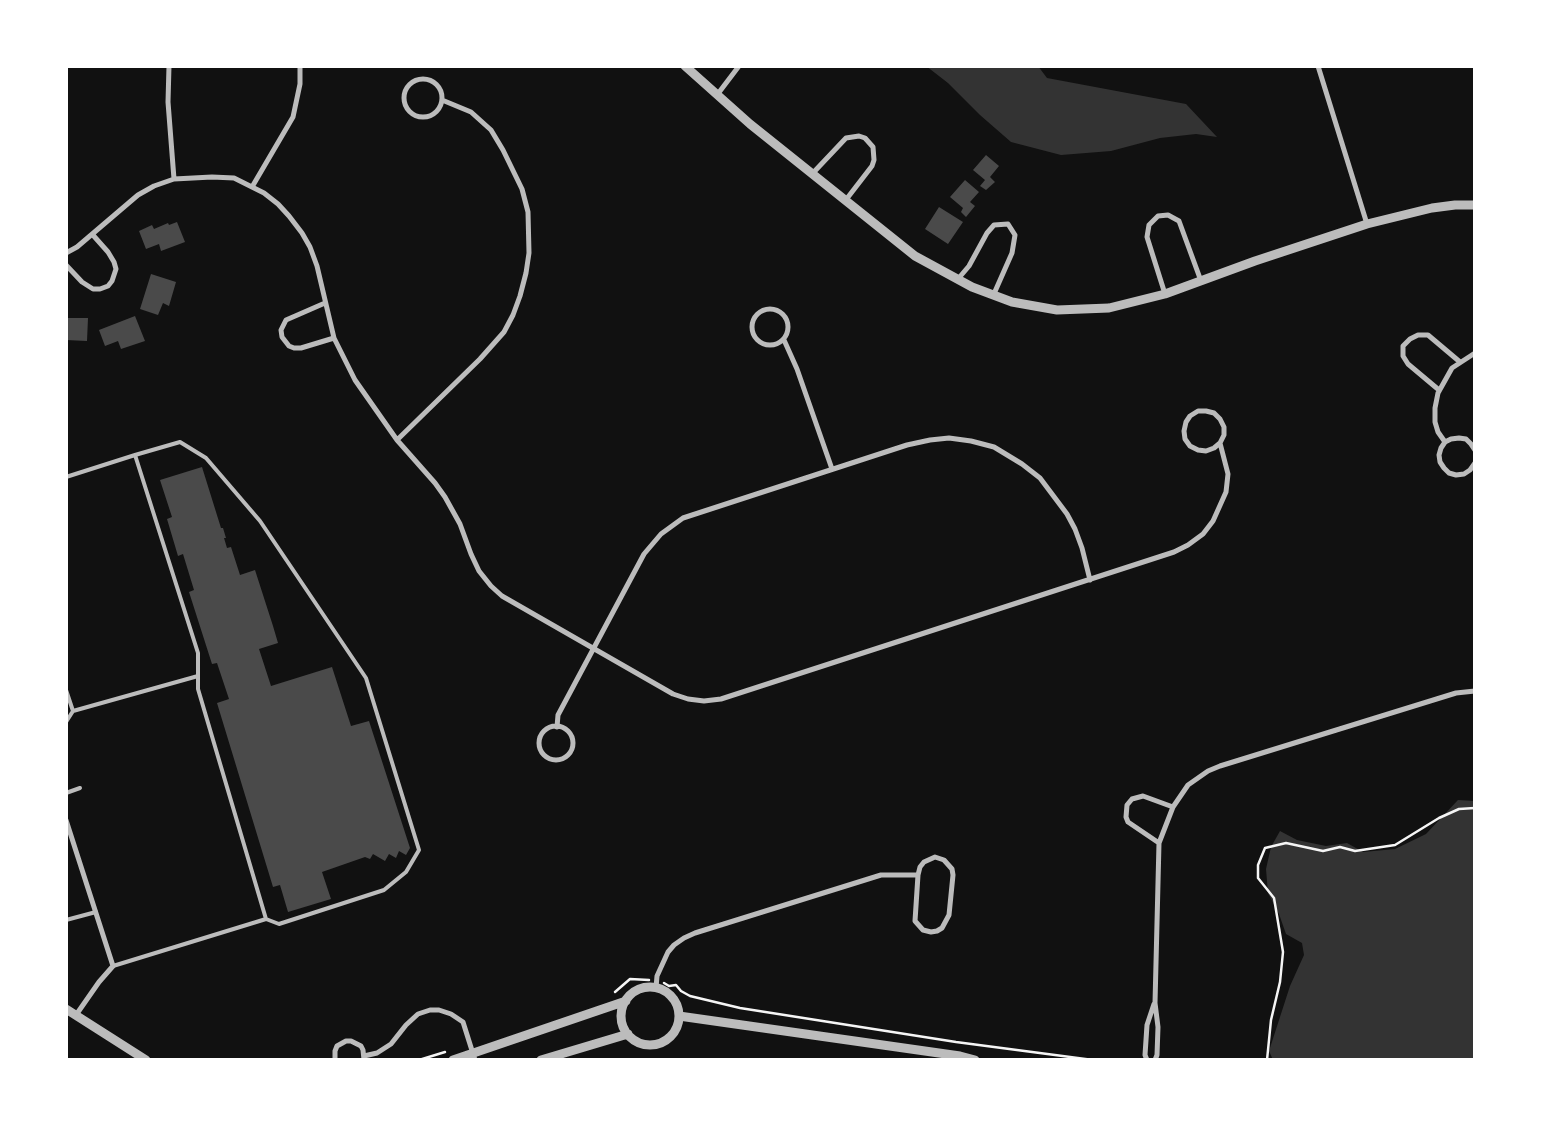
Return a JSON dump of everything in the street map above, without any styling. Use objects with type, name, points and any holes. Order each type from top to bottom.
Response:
[{"type":"street","points":[[169,66],[168,102],[174,179]]},
{"type":"street","points":[[252,187],[293,117],[300,84],[300,66]]},
{"type":"street","points":[[717,95],[739,66]]},
{"type":"street","points":[[1318,66],[1367,224]]},
{"type":"street","points":[[689,68],[717,95],[915,256],[993,296],[1012,302],[1057,310],[1109,308],[1165,294],[1255,261],[1367,224],[1432,208],[1475,205]]},
{"type":"street","points":[[418,79],[425,79],[432,81],[438,86],[442,100],[434,113],[428,116],[420,116],[413,114],[408,109],[404,95],[406,88],[412,83],[418,79]]},
{"type":"street","points":[[397,440],[493,347],[504,332],[520,296],[529,253],[528,212],[522,189],[503,150],[491,130],[471,112],[442,100]]},
{"type":"street","points":[[812,174],[846,138],[859,136],[865,138],[873,147],[874,160],[872,166],[845,201]]},
{"type":"street","points":[[66,253],[77,247],[138,195],[154,186],[174,179],[212,176],[234,178],[278,204],[302,233],[317,266],[334,338],[355,380],[397,440],[445,497],[460,524],[479,571],[491,586],[502,596],[673,694],[688,700],[721,699],[1174,552],[1188,545],[1202,534],[1213,521],[1226,492],[1228,474],[1220,443],[1224,435],[1224,427],[1214,413],[1198,411],[1190,416],[1184,431],[1185,439],[1190,446],[1206,451],[1220,443]]},
{"type":"street","points":[[1165,294],[1147,237],[1149,225],[1158,216],[1168,215],[1179,222],[1201,281]]},
{"type":"street","points":[[958,279],[969,266],[994,225],[1008,224],[1015,235],[1012,253],[993,296]]},
{"type":"street","points":[[66,265],[82,282],[93,289],[108,286],[116,269],[114,262],[92,234]]},
{"type":"street","points":[[325,304],[286,320],[281,330],[282,337],[288,346],[294,348],[301,348],[334,338]]},
{"type":"street","points":[[784,340],[770,345],[763,344],[757,340],[752,327],[757,314],[763,310],[777,310],[787,320],[788,327],[784,340],[797,369],[832,469]]},
{"type":"street","points":[[1439,390],[1408,364],[1403,356],[1403,346],[1410,339],[1418,335],[1428,335],[1460,362]]},
{"type":"street","points":[[1445,442],[1438,432],[1435,422],[1435,408],[1439,390],[1452,368],[1475,353]]},
{"type":"street","points":[[557,727],[558,715],[594,647],[644,554],[660,534],[683,518],[907,445],[949,438],[971,441],[994,447],[1022,464],[1040,478],[1076,529],[1090,580]]},
{"type":"street","points":[[1475,450],[1466,439],[1452,438],[1445,442],[1439,455],[1440,462],[1444,468],[1449,473],[1456,475],[1464,474],[1475,463]]},
{"type":"street","points":[[1155,1060],[1157,1055],[1158,1027],[1155,1003],[1159,842],[1173,807],[1188,785],[1208,771],[1220,766],[1456,693],[1475,691]]},
{"type":"street","points":[[557,727],[568,732],[573,744],[567,756],[555,760],[549,759],[544,755],[539,743],[545,731],[557,727]]},
{"type":"street","points":[[1159,842],[1128,822],[1126,817],[1127,805],[1132,799],[1143,796],[1173,807]]},
{"type":"street","points":[[66,820],[113,966],[98,982],[76,1015]]},
{"type":"street","points":[[935,857],[944,860],[952,869],[949,915],[942,928],[937,931],[923,930],[915,921],[918,875],[920,867],[924,862],[935,857]]},
{"type":"street","points":[[658,985],[641,989],[632,994],[626,1001],[621,1015],[623,1025],[628,1034],[636,1041],[648,1045],[658,1044],[667,1040],[674,1033],[679,1016],[673,998],[658,985],[657,976],[668,952],[674,945],[695,933],[881,876],[918,875]]},
{"type":"street","points":[[453,1060],[474,1056],[626,1001]]},
{"type":"street","points":[[1147,1060],[1145,1055],[1147,1025],[1155,1003]]},
{"type":"street","points":[[66,1009],[146,1060]]},
{"type":"street","points":[[335,1060],[337,1046],[346,1041],[356,1042],[363,1050],[364,1058],[377,1053],[391,1044],[406,1024],[418,1014],[430,1010],[445,1012],[463,1022],[474,1056]]},
{"type":"street","points":[[679,1016],[960,1056],[975,1060]]},
{"type":"street","points":[[541,1060],[628,1034]]},
{"type":"lane","points":[[66,477],[180,442],[206,458],[260,521],[366,678],[419,850],[406,872],[384,890],[279,924],[266,919],[113,966]]},
{"type":"lane","points":[[135,455],[198,653],[198,689],[266,919]]},
{"type":"lane","points":[[66,722],[73,711],[198,676]]},
{"type":"lane","points":[[66,690],[73,711]]},
{"type":"lane","points":[[66,793],[80,788]]},
{"type":"lane","points":[[66,920],[96,912]]},
{"type":"path","points":[[1266,1060],[1270,1020],[1280,982],[1283,952],[1274,898],[1258,878],[1258,865],[1265,848],[1286,843],[1323,851],[1340,847],[1355,851],[1395,845],[1438,818],[1459,808],[1475,808]]},
{"type":"path","points":[[658,985],[676,985],[681,991],[690,996],[740,1008],[956,1042],[1093,1060]]},
{"type":"shaded area","points":[[926,66],[1038,66],[1047,78],[1186,104],[1217,137],[1196,134],[1160,138],[1111,151],[1061,155],[1011,142],[948,83]]},
{"type":"shaded area","points":[[1458,800],[1475,801],[1475,1060],[1273,1060],[1269,1051],[1290,986],[1304,955],[1302,943],[1286,934],[1279,914],[1268,893],[1266,869],[1271,847],[1280,831],[1297,840],[1326,846],[1347,843],[1363,852],[1395,849],[1426,834]]},
{"type":"building","points":[[986,155],[999,166],[990,177],[995,182],[986,190],[980,186],[985,180],[973,170]]},
{"type":"building","points":[[965,180],[979,192],[970,202],[975,206],[966,217],[961,212],[963,208],[950,197]]},
{"type":"building","points":[[939,207],[963,222],[948,244],[925,229]]},
{"type":"building","points":[[177,222],[185,242],[161,251],[159,244],[146,249],[139,231],[152,225],[154,229],[168,223],[169,225]]},
{"type":"building","points":[[151,274],[176,282],[169,306],[163,303],[158,315],[140,309]]},
{"type":"building","points":[[135,316],[145,341],[121,349],[118,341],[105,346],[99,330]]},
{"type":"building","points":[[66,318],[88,318],[87,341],[66,340]]},
{"type":"building","points":[[202,467],[221,528],[223,528],[227,548],[231,547],[240,575],[255,570],[273,626],[278,643],[259,649],[271,686],[332,667],[351,726],[369,721],[410,848],[406,855],[399,851],[396,858],[389,854],[385,861],[373,854],[370,859],[365,857],[322,872],[331,899],[288,912],[280,885],[273,887],[217,703],[229,699],[217,663],[212,664],[189,592],[194,590],[183,554],[178,556],[167,519],[172,517],[160,480]]}]
